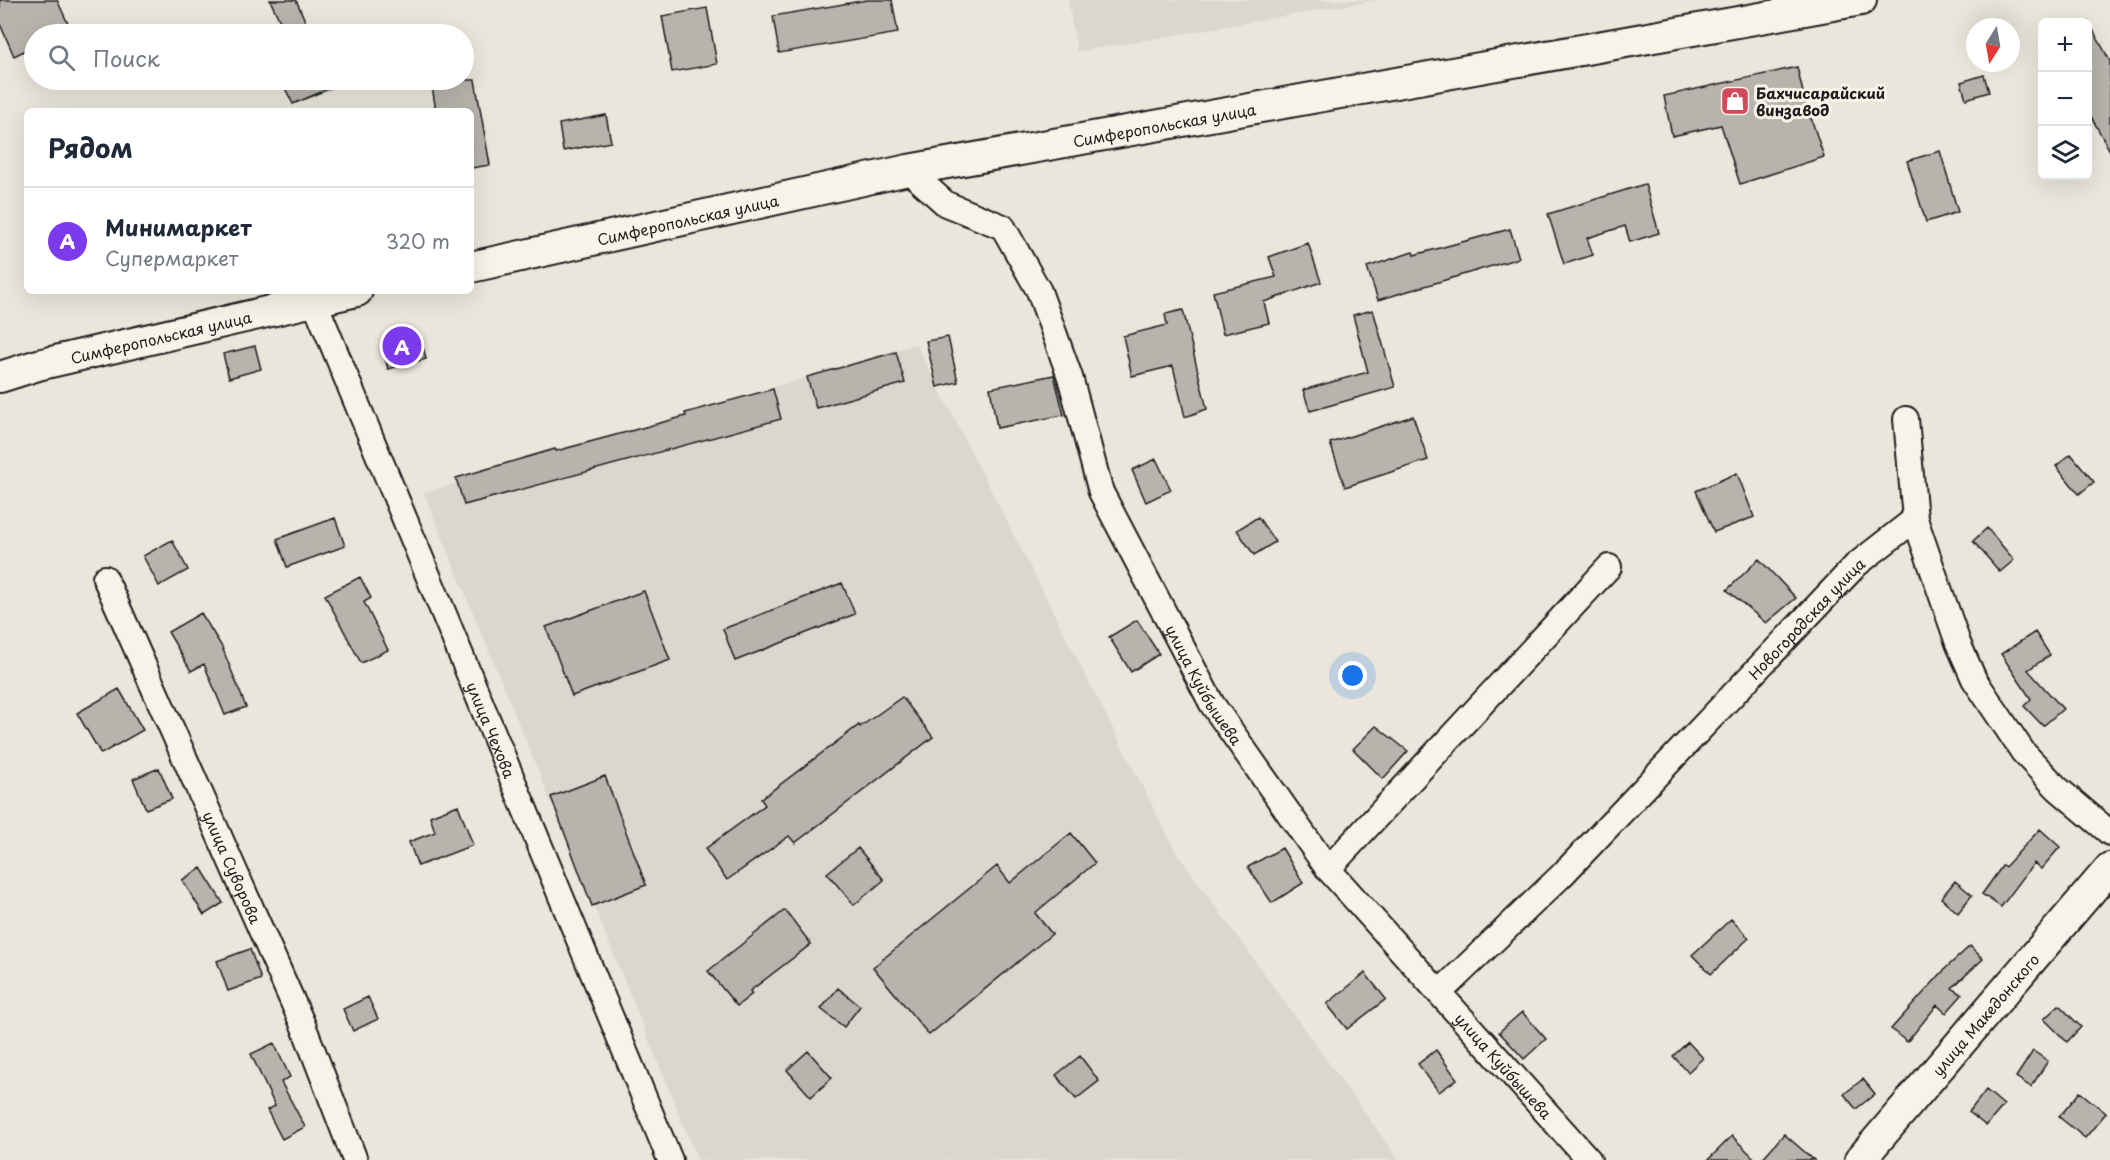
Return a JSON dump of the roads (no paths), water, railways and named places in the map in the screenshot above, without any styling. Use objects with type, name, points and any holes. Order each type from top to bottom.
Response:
[{"type":"main road","name":"Симферопольская улица","points":[[474,266],[908,170],[1861,0]]},
{"type":"main road","name":"Симферопольская улица","points":[[0,377],[38,365],[343,294]]},
{"type":"main road","name":"улица Македонского","points":[[1860,1160],[2110,868]]},
{"type":"street","name":"улица Куйбышева","points":[[908,170],[946,204],[1003,227],[1039,291],[1066,366],[1101,492],[1212,704],[1328,869],[1589,1160]]},
{"type":"street","name":"улица Чехова","points":[[314,300],[670,1160]]},
{"type":"street","points":[[1906,419],[1915,519],[1958,643],[1974,679],[2023,752],[2057,788],[2110,833]]},
{"type":"street","name":"Новогородская улица","points":[[1438,993],[1562,875],[1856,565],[1915,519]]},
{"type":"street","points":[[1328,869],[1609,567]]},
{"type":"street","name":"улица Суворова","points":[[105,578],[303,1025],[355,1160]]},
{"type":"place","name":"Бахчисарайский винзавод","points":[[1735,101]]},
{"type":"place","name":"Минимаркет","points":[[402,346]]}]
